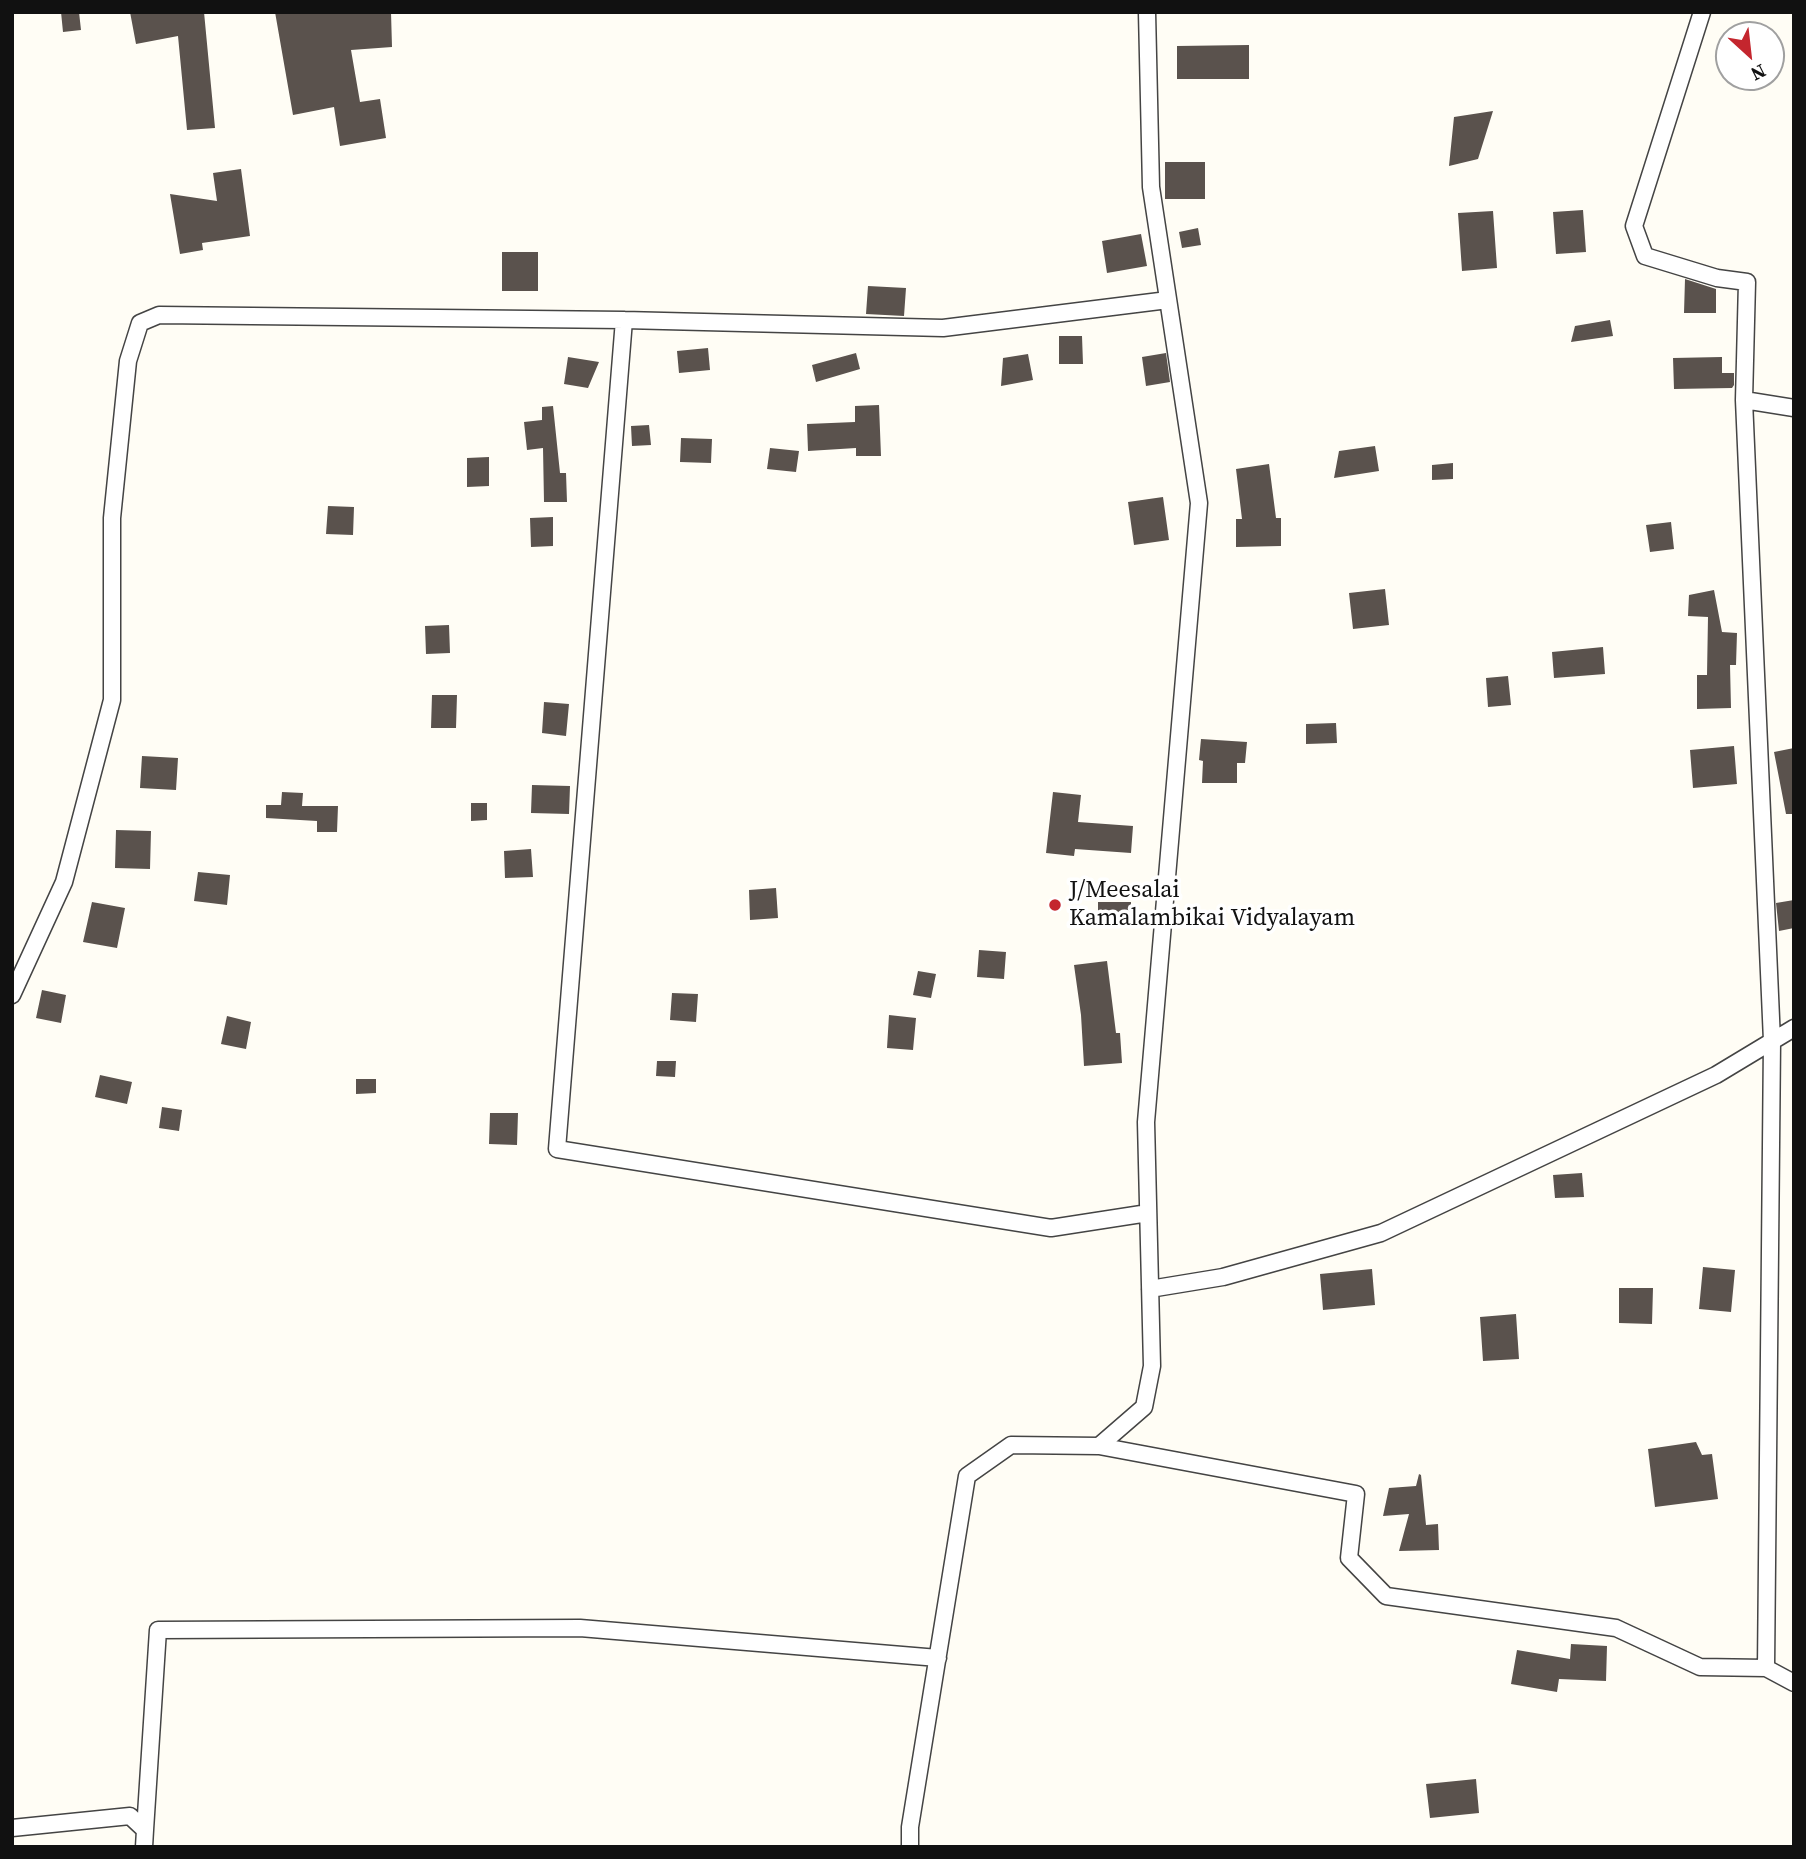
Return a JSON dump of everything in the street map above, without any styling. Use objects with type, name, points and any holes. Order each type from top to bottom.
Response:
[{"type":"street","points":[[1099,1446],[1144,1407],[1152,1366],[1146,1122],[1199,503],[1151,187],[1147,12]]},
{"type":"street","points":[[1702,12],[1634,226],[1645,256],[1717,278],[1747,282],[1744,400],[1772,1041],[1766,1668]]},
{"type":"street","points":[[12,995],[64,882],[112,700],[112,518],[128,361],[140,323],[159,314],[624,320],[943,328],[1168,300]]},
{"type":"street","points":[[624,320],[557,1149],[1051,1228],[1148,1213]]},
{"type":"street","points":[[1744,400],[1794,408]]},
{"type":"street","points":[[1150,1289],[1223,1276],[1381,1233],[1716,1075],[1794,1028]]},
{"type":"street","points":[[910,1847],[910,1827],[967,1476],[1011,1445],[1099,1446],[1356,1494],[1349,1558],[1386,1596],[1616,1628],[1700,1667],[1766,1668],[1794,1683]]},
{"type":"street","points":[[144,1847],[158,1630],[580,1628],[938,1658]]},
{"type":"street","points":[[12,1828],[130,1816],[145,1830]]},
{"type":"building","points":[[61,12],[79,12],[81,30],[63,32]]},
{"type":"building","points":[[130,12],[204,12],[215,128],[187,130],[178,36],[136,44]]},
{"type":"building","points":[[275,12],[391,12],[392,47],[351,50],[360,102],[380,99],[386,138],[340,146],[334,107],[293,115]]},
{"type":"building","points":[[1249,45],[1249,79],[1177,79],[1177,46]]},
{"type":"building","points":[[1493,111],[1478,159],[1449,166],[1454,117]]},
{"type":"building","points":[[1165,162],[1205,162],[1205,199],[1165,199]]},
{"type":"building","points":[[241,169],[250,236],[202,243],[203,250],[180,254],[170,194],[217,201],[213,173]]},
{"type":"building","points":[[1583,210],[1586,252],[1556,254],[1553,212]]},
{"type":"building","points":[[1493,211],[1497,268],[1462,271],[1458,213]]},
{"type":"building","points":[[1198,228],[1201,245],[1182,248],[1179,232]]},
{"type":"building","points":[[1141,234],[1147,266],[1107,273],[1102,241]]},
{"type":"building","points":[[502,252],[538,252],[538,291],[502,291]]},
{"type":"building","points":[[1685,279],[1716,289],[1716,313],[1684,313]]},
{"type":"building","points":[[868,286],[906,288],[904,316],[866,314]]},
{"type":"building","points":[[1610,320],[1613,336],[1571,342],[1575,326]]},
{"type":"building","points":[[1059,336],[1082,336],[1083,364],[1059,364]]},
{"type":"building","points":[[708,348],[710,370],[679,373],[677,351]]},
{"type":"building","points":[[856,353],[860,369],[816,382],[812,365]]},
{"type":"building","points":[[1166,353],[1170,382],[1146,386],[1142,357]]},
{"type":"building","points":[[1028,354],[1033,380],[1001,386],[1003,358]]},
{"type":"building","points":[[568,357],[599,362],[588,388],[564,384]]},
{"type":"building","points":[[1722,357],[1722,373],[1734,373],[1732,388],[1674,389],[1673,358]]},
{"type":"building","points":[[879,405],[881,456],[856,456],[856,448],[808,451],[807,424],[855,422],[855,406]]},
{"type":"building","points":[[553,406],[560,473],[566,473],[567,502],[544,502],[543,448],[527,450],[524,422],[542,420],[542,407]]},
{"type":"building","points":[[649,425],[651,445],[632,446],[631,426]]},
{"type":"building","points":[[681,438],[712,439],[711,463],[680,462]]},
{"type":"building","points":[[1375,446],[1379,471],[1334,478],[1339,451]]},
{"type":"building","points":[[770,448],[799,451],[796,472],[767,469]]},
{"type":"building","points":[[489,457],[489,486],[467,487],[467,458]]},
{"type":"building","points":[[1453,463],[1453,479],[1432,480],[1432,465]]},
{"type":"building","points":[[1269,464],[1276,518],[1281,518],[1281,546],[1236,547],[1236,519],[1242,519],[1236,469]]},
{"type":"building","points":[[1163,497],[1169,540],[1134,545],[1128,502]]},
{"type":"building","points":[[328,506],[354,507],[353,535],[326,534]]},
{"type":"building","points":[[553,517],[553,546],[531,547],[530,518]]},
{"type":"building","points":[[1671,522],[1674,549],[1650,552],[1646,525]]},
{"type":"building","points":[[1385,589],[1389,625],[1353,629],[1349,593]]},
{"type":"building","points":[[1714,590],[1722,632],[1737,633],[1736,665],[1730,665],[1731,708],[1697,709],[1697,675],[1707,675],[1708,617],[1688,616],[1689,595]]},
{"type":"building","points":[[449,625],[450,653],[426,654],[425,626]]},
{"type":"building","points":[[1603,647],[1605,674],[1554,678],[1552,652]]},
{"type":"building","points":[[1508,676],[1511,705],[1488,707],[1486,678]]},
{"type":"building","points":[[432,695],[457,695],[456,728],[431,728]]},
{"type":"building","points":[[544,702],[569,704],[566,736],[542,733]]},
{"type":"building","points":[[1336,723],[1337,743],[1306,744],[1306,724]]},
{"type":"building","points":[[1201,739],[1247,742],[1245,763],[1237,763],[1237,783],[1202,783],[1203,761],[1199,760]]},
{"type":"building","points":[[1734,746],[1737,784],[1693,788],[1690,750]]},
{"type":"building","points":[[1794,748],[1794,814],[1786,814],[1774,752]]},
{"type":"building","points":[[142,756],[178,758],[176,790],[140,788]]},
{"type":"building","points":[[532,785],[570,786],[569,814],[531,813]]},
{"type":"building","points":[[282,792],[303,793],[302,806],[338,806],[337,832],[317,832],[317,821],[266,818],[266,805],[281,805]]},
{"type":"building","points":[[1053,792],[1081,795],[1078,822],[1133,826],[1131,853],[1075,849],[1074,856],[1046,853]]},
{"type":"building","points":[[471,803],[487,803],[487,820],[471,821]]},
{"type":"building","points":[[116,830],[151,831],[150,869],[115,868]]},
{"type":"building","points":[[531,849],[533,877],[505,878],[504,851]]},
{"type":"building","points":[[198,872],[230,875],[227,905],[194,901]]},
{"type":"building","points":[[776,888],[778,918],[750,920],[749,890]]},
{"type":"building","points":[[1794,900],[1794,928],[1779,931],[1776,903]]},
{"type":"building","points":[[92,902],[125,908],[117,948],[83,942]]},
{"type":"building","points":[[1098,902],[1131,902],[1131,928],[1098,927]]},
{"type":"building","points":[[979,950],[1006,952],[1004,979],[977,977]]},
{"type":"building","points":[[1107,961],[1116,1033],[1120,1033],[1122,1063],[1084,1066],[1074,965]]},
{"type":"building","points":[[918,971],[936,974],[931,998],[913,995]]},
{"type":"building","points":[[42,990],[66,995],[61,1023],[36,1018]]},
{"type":"building","points":[[672,993],[698,994],[696,1022],[670,1020]]},
{"type":"building","points":[[889,1015],[916,1018],[913,1050],[887,1048]]},
{"type":"building","points":[[227,1016],[251,1022],[246,1049],[221,1044]]},
{"type":"building","points":[[657,1061],[676,1061],[675,1077],[656,1076]]},
{"type":"building","points":[[100,1075],[132,1082],[127,1104],[95,1097]]},
{"type":"building","points":[[356,1079],[376,1079],[376,1093],[356,1094]]},
{"type":"building","points":[[162,1107],[182,1110],[179,1131],[159,1128]]},
{"type":"building","points":[[490,1113],[518,1113],[517,1145],[489,1144]]},
{"type":"building","points":[[1582,1173],[1584,1197],[1555,1198],[1553,1175]]},
{"type":"building","points":[[1703,1267],[1735,1270],[1731,1312],[1699,1309]]},
{"type":"building","points":[[1372,1269],[1375,1305],[1323,1310],[1320,1274]]},
{"type":"building","points":[[1619,1288],[1653,1288],[1652,1324],[1619,1323]]},
{"type":"building","points":[[1516,1314],[1519,1359],[1483,1361],[1480,1317]]},
{"type":"building","points":[[1696,1442],[1702,1455],[1712,1454],[1718,1499],[1655,1507],[1648,1449]]},
{"type":"building","points":[[1419,1474],[1426,1525],[1438,1524],[1439,1550],[1399,1551],[1409,1514],[1383,1516],[1389,1488],[1416,1486]]},
{"type":"building","points":[[1571,1644],[1607,1646],[1606,1681],[1559,1679],[1557,1692],[1511,1684],[1517,1650],[1570,1659]]},
{"type":"building","points":[[1476,1779],[1479,1813],[1430,1818],[1426,1784]]},
{"type":"place","name":"J/Meesalai Kamalambikai Vidyalayam","points":[[1055,905]]}]
